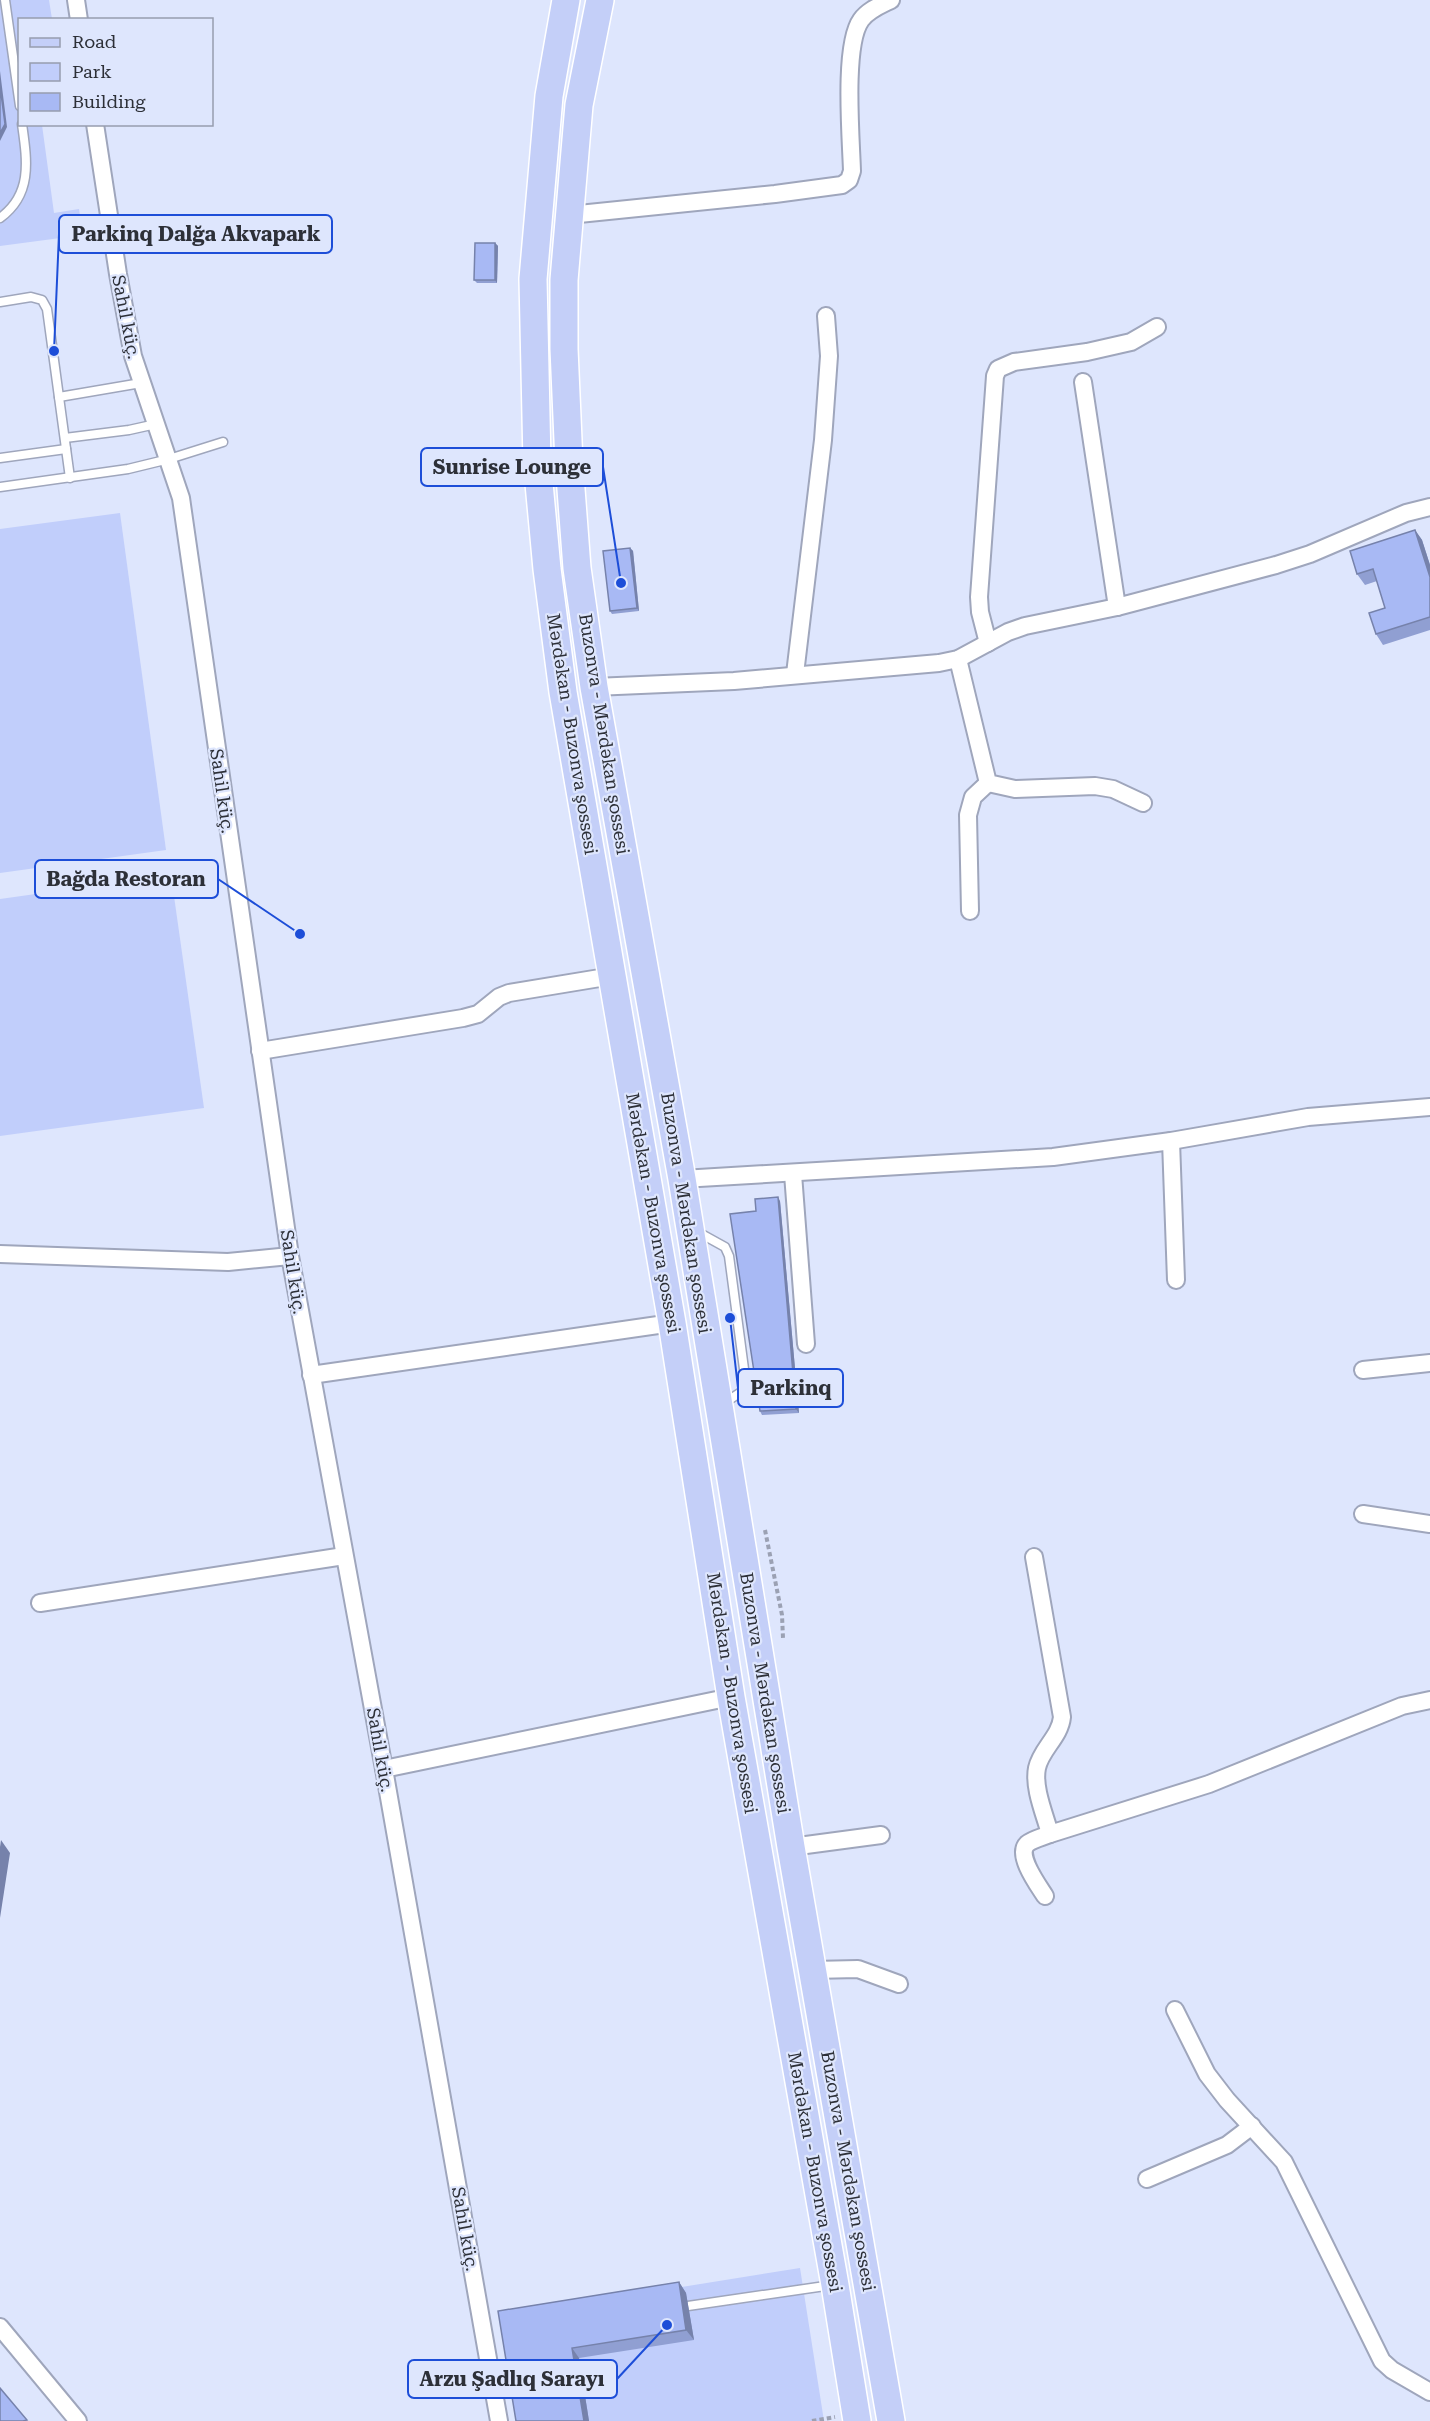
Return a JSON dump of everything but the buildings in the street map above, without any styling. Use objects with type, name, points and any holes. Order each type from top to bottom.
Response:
[{"type":"main road","name":"Mərdəkan - Buzonva şossesi","points":[[566,0],[549,96],[537,215],[533,290],[537,462],[547,569],[563,692],[672,1323],[732,1697],[857,2421]]},
{"type":"main road","name":"Buzonva - Mərdəkan şossesi","points":[[600,0],[579,105],[564,280],[564,349],[569,463],[578,568],[594,687],[682,1179],[791,1847],[891,2421]]},
{"type":"street","points":[[76,0],[79,18]]},
{"type":"street","points":[[569,215],[842,185],[849,180],[852,171],[850,70],[855,31],[870,10],[891,0]]},
{"type":"street","name":"Sahil küç.","points":[[95,126],[126,323],[141,383],[181,498],[290,1256],[384,1769],[499,2421]]},
{"type":"street","points":[[795,675],[823,440],[829,356],[826,315]]},
{"type":"street","points":[[988,643],[980,612],[979,597],[995,376],[998,369],[1014,362],[1088,352],[1131,342],[1157,327]]},
{"type":"street","points":[[1083,382],[1117,607]]},
{"type":"street","points":[[594,687],[734,681],[939,663],[958,659],[1008,632],[1025,626],[1117,607],[1276,565],[1310,554],[1406,513],[1430,507]]},
{"type":"street","points":[[958,659],[988,783]]},
{"type":"street","points":[[988,783],[1016,789],[1095,786],[1113,789],[1143,803]]},
{"type":"street","points":[[970,910],[968,815],[973,797],[988,783]]},
{"type":"street","points":[[260,1051],[463,1018],[478,1014],[499,997],[509,993],[612,976]]},
{"type":"street","points":[[682,1179],[1053,1157],[1171,1141],[1308,1117],[1430,1107]]},
{"type":"street","points":[[1171,1141],[1176,1280]]},
{"type":"street","points":[[793,1174],[806,1344]]},
{"type":"street","points":[[0,1254],[228,1262],[290,1256]]},
{"type":"street","points":[[311,1375],[672,1323]]},
{"type":"street","points":[[1363,1370],[1430,1363]]},
{"type":"street","points":[[1363,1514],[1430,1524]]},
{"type":"street","points":[[40,1603],[344,1556]]},
{"type":"street","points":[[1034,1557],[1062,1717],[1061,1728],[1037,1768],[1037,1782],[1050,1834]]},
{"type":"street","points":[[384,1769],[732,1697]]},
{"type":"street","points":[[1045,1896],[1025,1861],[1024,1847],[1029,1842],[1209,1784],[1402,1706],[1430,1700]]},
{"type":"street","points":[[791,1847],[880,1835]]},
{"type":"street","points":[[812,1970],[858,1969],[899,1984]]},
{"type":"street","points":[[1175,2010],[1208,2074],[1227,2100],[1284,2162],[1297,2183],[1382,2361],[1392,2370],[1430,2392]]},
{"type":"street","points":[[1147,2179],[1227,2145],[1252,2126]]},
{"type":"street","points":[[0,2327],[78,2421]]},
{"type":"lane","points":[[5,0],[18,92]]},
{"type":"lane","points":[[0,218],[22,195],[26,180],[27,164],[22,126]]},
{"type":"lane","points":[[0,302],[31,297],[42,300],[47,309],[70,478]]},
{"type":"lane","points":[[59,397],[141,383]]},
{"type":"lane","points":[[64,438],[129,430],[156,424]]},
{"type":"lane","points":[[0,487],[107,474],[169,459],[223,442]]},
{"type":"lane","points":[[0,458],[66,449]]},
{"type":"lane","points":[[688,2306],[835,2285]]},
{"type":"green space","points":[[0,0],[49,0],[52,18],[18,18],[18,126],[42,126],[54,213],[79,209],[83,235],[0,246]]},
{"type":"green space","points":[[120,513],[166,850],[0,873],[0,529]]},
{"type":"green space","points":[[171,875],[204,1108],[0,1136],[0,899]]},
{"type":"green space","points":[[800,2268],[824,2421],[519,2421],[501,2316]]},
{"type":"place","name":"Parkinq Dalğa Akvapark","points":[[54,351]]},
{"type":"place","name":"Sunrise Lounge","points":[[621,583]]},
{"type":"place","name":"Bağda Restoran","points":[[300,934]]},
{"type":"place","name":"Parkinq","points":[[730,1318]]},
{"type":"place","name":"Arzu Şadlıq Sarayı","points":[[667,2325]]}]
